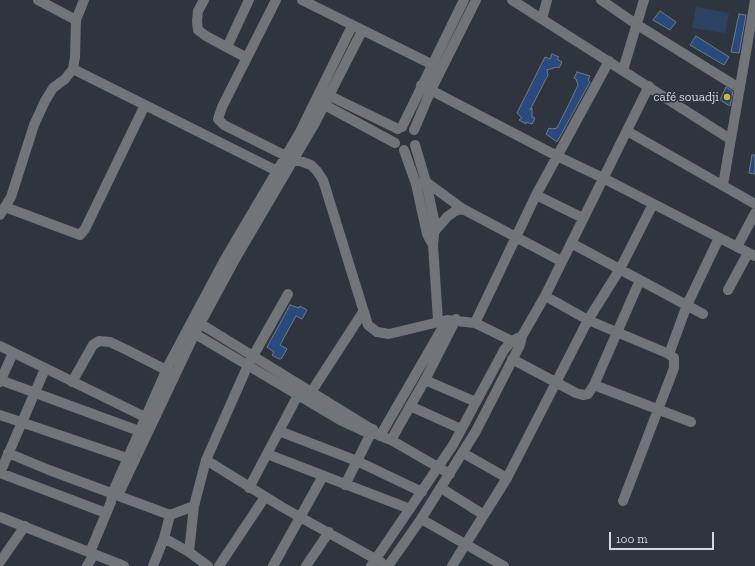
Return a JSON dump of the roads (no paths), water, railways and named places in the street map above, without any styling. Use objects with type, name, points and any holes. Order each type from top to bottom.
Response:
[{"type":"street","points":[[38,0],[76,20]]},
{"type":"street","points":[[84,0],[76,20],[75,57],[73,69],[65,79],[53,88],[44,101],[34,125],[11,197],[3,211],[80,234],[85,229],[145,105]]},
{"type":"street","points":[[204,0],[198,12],[196,21],[198,30],[247,58]]},
{"type":"street","points":[[227,47],[249,0]]},
{"type":"street","points":[[276,0],[222,107],[218,119],[224,125],[311,166],[323,180],[363,312],[368,325],[377,332],[389,334],[447,320],[475,323],[518,341]]},
{"type":"street","points":[[302,0],[431,64]]},
{"type":"street","points":[[394,143],[394,135],[400,128],[464,0]]},
{"type":"street","points":[[414,130],[431,90],[476,0]]},
{"type":"street","points":[[512,0],[730,139]]},
{"type":"street","points":[[542,19],[547,0]]},
{"type":"street","points":[[601,0],[636,24],[739,88]]},
{"type":"street","points":[[622,70],[644,0]]},
{"type":"street","points":[[723,185],[753,6]]},
{"type":"street","points":[[197,321],[225,259],[278,171],[291,157],[314,100],[352,26]]},
{"type":"street","points":[[87,566],[113,497],[191,331],[234,261],[291,157],[325,105],[362,31]]},
{"type":"street","points":[[475,323],[536,195],[609,62]]},
{"type":"street","points":[[73,69],[278,171]]},
{"type":"street","points":[[422,85],[557,156],[751,254],[728,290]]},
{"type":"street","points":[[206,460],[249,488],[329,532],[373,563],[388,566],[421,519],[463,453],[512,359],[518,341],[545,296],[582,218],[649,86]]},
{"type":"street","points":[[320,90],[400,128],[408,127],[414,130],[417,137],[414,145],[426,182],[431,233],[447,320],[425,380],[391,440]]},
{"type":"street","points":[[314,100],[394,143],[404,150],[431,233]]},
{"type":"street","points":[[627,131],[755,204]]},
{"type":"street","points":[[404,150],[414,145]]},
{"type":"street","points":[[416,184],[426,182],[463,209],[561,261]]},
{"type":"street","points":[[536,195],[582,218]]},
{"type":"street","points":[[452,566],[466,546],[507,478],[588,320],[620,269],[653,204]]},
{"type":"street","points":[[431,233],[455,211],[463,209]]},
{"type":"street","points":[[737,247],[755,213]]},
{"type":"street","points":[[669,354],[687,305],[719,238]]},
{"type":"street","points":[[571,243],[703,314]]},
{"type":"street","points":[[512,359],[583,395],[590,392],[640,280]]},
{"type":"street","points":[[189,552],[194,506],[206,460],[248,365],[288,294]]},
{"type":"street","points":[[545,296],[588,320],[669,354],[674,358],[675,364],[623,501]]},
{"type":"street","points":[[249,488],[279,431],[302,397],[312,391],[363,312]]},
{"type":"street","points":[[345,485],[357,461],[447,320]]},
{"type":"street","points":[[197,321],[312,391],[375,434]]},
{"type":"street","points":[[191,331],[340,420],[391,440],[450,474]]},
{"type":"street","points":[[72,382],[93,345],[99,341],[110,342],[171,373]]},
{"type":"street","points":[[373,563],[438,467],[461,429],[504,350],[518,341]]},
{"type":"street","points":[[0,346],[149,419]]},
{"type":"street","points":[[13,353],[0,381],[139,432]]},
{"type":"street","points":[[45,369],[0,473],[106,513]]},
{"type":"street","points":[[425,380],[476,402]]},
{"type":"street","points":[[594,385],[691,422]]},
{"type":"street","points":[[410,406],[461,429]]},
{"type":"street","points":[[0,415],[127,458]]},
{"type":"street","points":[[113,497],[127,458],[139,432],[149,419]]},
{"type":"street","points":[[279,431],[357,461],[422,492]]},
{"type":"street","points":[[8,452],[113,497],[170,515],[194,506]]},
{"type":"street","points":[[463,453],[507,478]]},
{"type":"street","points":[[267,454],[410,509]]},
{"type":"street","points":[[273,566],[302,518],[323,476]]},
{"type":"street","points":[[441,488],[484,516]]},
{"type":"street","points":[[219,566],[265,496]]},
{"type":"street","points":[[153,566],[164,538],[170,515]]},
{"type":"street","points":[[0,517],[124,566]]},
{"type":"street","points":[[421,519],[466,546],[504,566]]},
{"type":"street","points":[[0,524],[21,525]]},
{"type":"street","points":[[0,562],[21,525]]},
{"type":"street","points":[[306,566],[329,532]]},
{"type":"street","points":[[164,538],[189,552],[208,566]]},
{"type":"place","name":"café souadji","points":[[727,97]]}]
